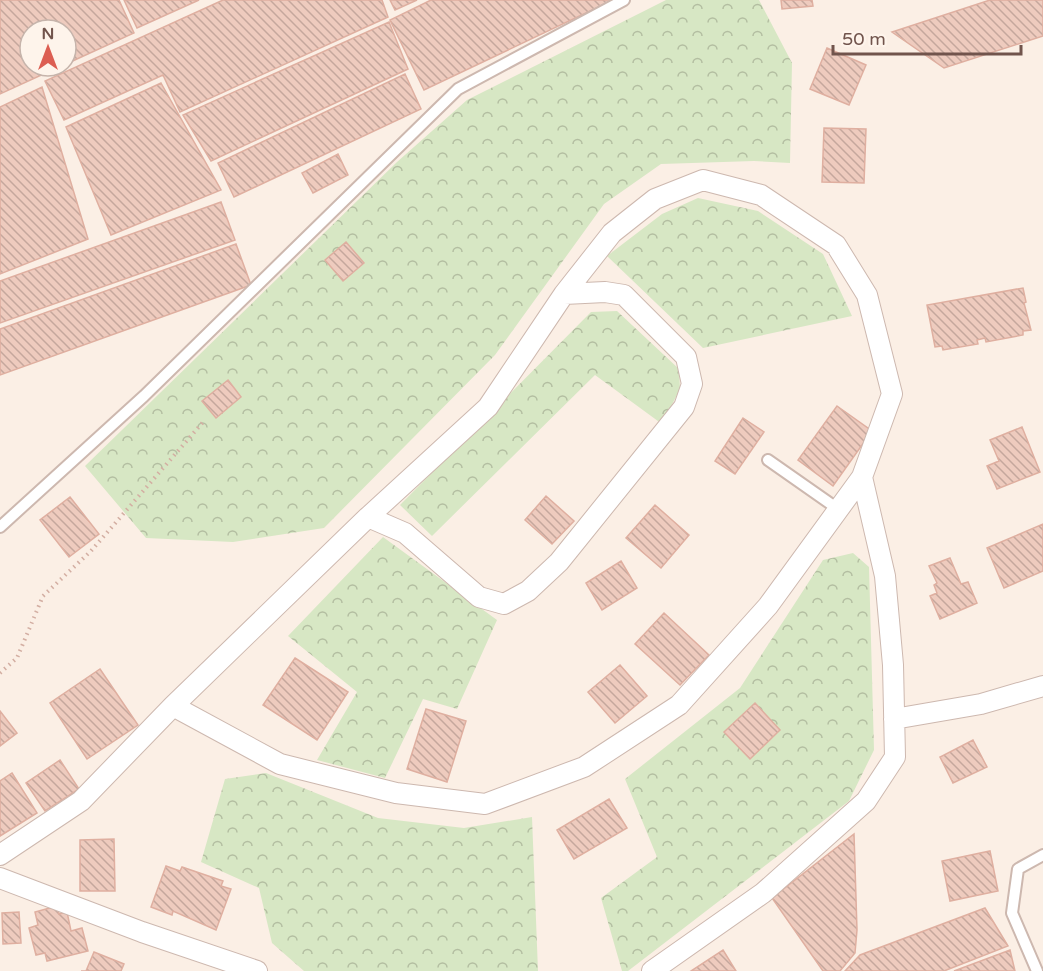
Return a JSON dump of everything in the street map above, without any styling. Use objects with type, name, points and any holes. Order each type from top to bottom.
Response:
[{"type":"street","points":[[0,855],[81,801],[173,706],[368,518],[488,407],[564,294],[612,233],[655,199],[703,180],[761,195],[836,245],[867,295],[892,394],[862,477],[768,606],[679,705],[584,767],[485,804],[396,793],[280,764],[173,706]]},
{"type":"street","points":[[368,518],[405,533],[478,597],[504,604],[528,591],[559,562],[684,407],[692,384],[686,357],[624,295],[605,292],[564,294]]},
{"type":"street","points":[[652,971],[763,893],[866,801],[895,757],[893,665],[885,576],[862,477]]},
{"type":"street","points":[[894,719],[981,704],[1043,686]]},
{"type":"street","points":[[0,878],[142,932],[257,971]]},
{"type":"lane","points":[[0,527],[144,396],[458,89],[624,0]]},
{"type":"lane","points":[[768,460],[838,509]]},
{"type":"lane","points":[[1037,971],[1012,913],[1018,869],[1043,855]]},
{"type":"path","points":[[0,673],[17,658],[43,596],[91,551],[204,421]]},
{"type":"green space","points":[[666,0],[759,0],[792,63],[790,163],[754,161],[661,164],[604,204],[495,355],[324,528],[233,542],[146,538],[85,466],[397,162],[467,100]]},
{"type":"green space","points":[[698,198],[758,211],[823,254],[852,316],[703,348],[607,256],[662,214]]},
{"type":"green space","points":[[617,311],[679,369],[680,389],[662,424],[595,375],[432,536],[400,505],[591,312]]},
{"type":"green space","points":[[383,537],[497,620],[457,709],[423,699],[385,778],[317,760],[357,692],[288,636]]},
{"type":"green space","points":[[853,553],[869,567],[874,750],[849,801],[628,971],[622,971],[601,898],[657,857],[625,779],[740,688],[823,560]]},
{"type":"green space","points":[[266,773],[378,818],[464,828],[532,817],[538,971],[304,971],[272,943],[259,888],[201,862],[225,779]]},
{"type":"building","points":[[0,0],[119,0],[134,33],[78,59],[78,18],[18,18],[18,78],[35,78],[0,94]]},
{"type":"building","points":[[124,0],[199,0],[137,28]]},
{"type":"building","points":[[223,0],[382,0],[388,17],[180,112],[163,75],[64,120],[45,81],[52,78],[78,78],[78,66]]},
{"type":"building","points":[[390,0],[417,0],[395,10]]},
{"type":"building","points":[[431,0],[613,0],[424,90],[390,20]]},
{"type":"building","points":[[781,0],[812,0],[813,6],[782,9]]},
{"type":"building","points":[[990,0],[1043,0],[1043,36],[944,68],[892,32]]},
{"type":"building","points":[[389,22],[408,69],[211,161],[183,115]]},
{"type":"building","points":[[827,48],[866,65],[849,105],[810,89]]},
{"type":"building","points":[[405,74],[421,109],[234,197],[218,163]]},
{"type":"building","points":[[161,83],[221,190],[111,235],[66,127]]},
{"type":"building","points":[[42,87],[88,239],[0,274],[0,107]]},
{"type":"building","points":[[824,128],[866,129],[864,183],[822,182]]},
{"type":"building","points":[[338,154],[348,175],[313,193],[302,173]]},
{"type":"building","points":[[221,202],[235,240],[0,323],[0,281]]},
{"type":"building","points":[[346,242],[364,263],[343,281],[325,260]]},
{"type":"building","points":[[236,244],[251,285],[0,375],[0,329]]},
{"type":"building","points":[[1023,288],[1026,302],[1024,303],[1031,330],[1023,331],[1023,335],[986,342],[985,338],[977,340],[978,344],[943,350],[942,346],[935,347],[927,305]]},
{"type":"building","points":[[228,380],[241,397],[216,418],[202,401]]},
{"type":"building","points":[[837,406],[872,431],[833,486],[798,460]]},
{"type":"building","points":[[743,418],[764,432],[735,474],[715,461]]},
{"type":"building","points":[[1022,427],[1040,472],[997,489],[987,466],[999,461],[990,440]]},
{"type":"building","points":[[546,496],[574,521],[552,544],[525,520]]},
{"type":"building","points":[[70,497],[99,534],[69,557],[40,520]]},
{"type":"building","points":[[655,505],[689,535],[661,568],[626,538]]},
{"type":"building","points":[[1043,524],[1043,571],[1004,588],[987,548]]},
{"type":"building","points":[[950,558],[961,584],[968,582],[977,603],[940,619],[930,596],[937,593],[934,585],[937,583],[929,566]]},
{"type":"building","points":[[621,561],[637,588],[602,610],[586,583]]},
{"type":"building","points":[[664,613],[709,655],[680,685],[635,644]]},
{"type":"building","points":[[295,658],[348,692],[317,740],[263,705]]},
{"type":"building","points":[[620,665],[647,696],[615,723],[588,692]]},
{"type":"building","points":[[100,669],[138,725],[87,759],[50,703]]},
{"type":"building","points":[[755,703],[780,730],[750,759],[724,732]]},
{"type":"building","points":[[426,709],[466,721],[447,782],[407,769]]},
{"type":"building","points":[[0,711],[17,733],[0,746]]},
{"type":"building","points":[[973,740],[987,767],[953,783],[940,757]]},
{"type":"building","points":[[60,760],[79,789],[45,811],[26,783]]},
{"type":"building","points":[[12,773],[37,813],[0,836],[0,781]]},
{"type":"building","points":[[609,799],[627,828],[574,859],[557,830]]},
{"type":"building","points":[[854,834],[857,930],[855,953],[840,971],[823,971],[772,898]]},
{"type":"building","points":[[114,839],[115,891],[80,891],[80,840]]},
{"type":"building","points":[[990,851],[998,891],[950,901],[942,861]]},
{"type":"building","points":[[166,866],[180,871],[182,867],[223,881],[221,886],[231,889],[216,930],[173,911],[172,915],[151,907]]},
{"type":"building","points":[[57,906],[59,914],[67,912],[71,931],[82,928],[88,951],[47,961],[45,953],[36,955],[29,928],[38,925],[35,912]]},
{"type":"building","points":[[985,908],[1008,946],[944,971],[845,971],[860,955]]},
{"type":"building","points":[[19,912],[21,943],[3,944],[2,913]]},
{"type":"building","points":[[723,950],[736,971],[691,971]]},
{"type":"building","points":[[1010,950],[1015,971],[954,971]]},
{"type":"building","points":[[94,952],[124,964],[121,971],[86,971]]}]
